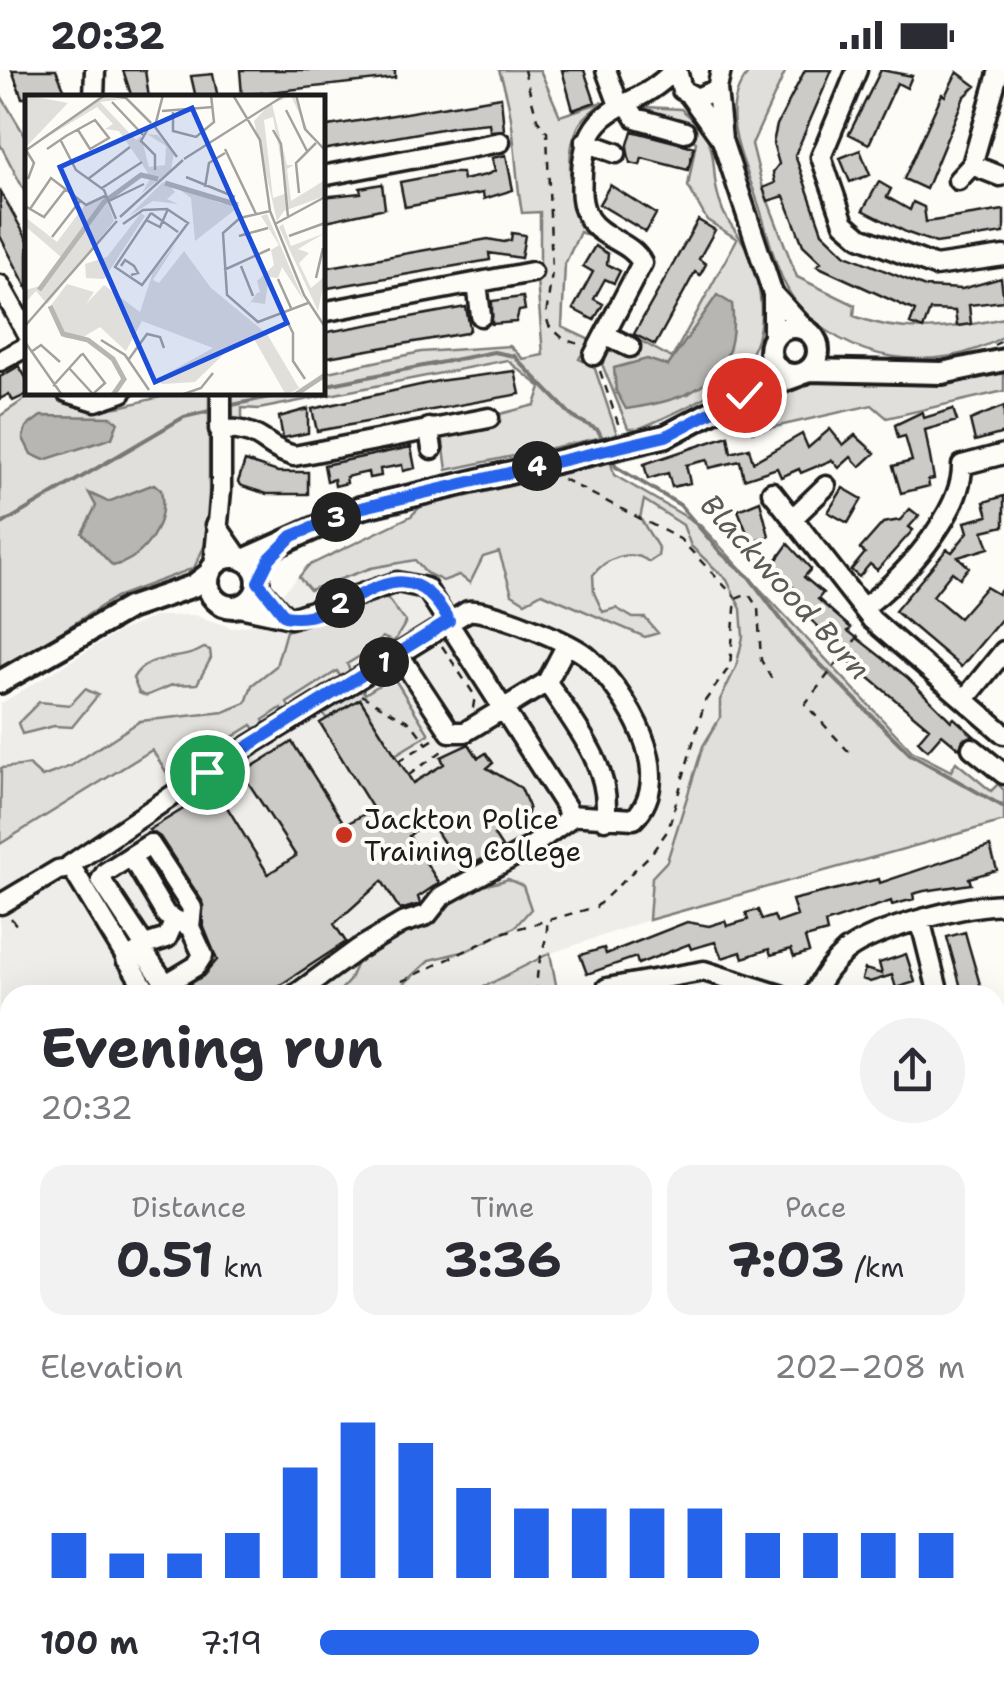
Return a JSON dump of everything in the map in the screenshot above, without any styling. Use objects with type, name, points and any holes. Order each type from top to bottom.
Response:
[{"type":"main road","points":[[744,395],[772,346],[791,327],[872,371]]},
{"type":"main road","points":[[0,682],[128,608],[168,596],[228,558],[242,559],[395,498],[666,436],[744,395],[804,372],[818,352],[810,334]]},
{"type":"main road","points":[[772,346],[779,370],[804,372],[942,372],[1004,360]]},
{"type":"main road","points":[[168,596],[232,607],[250,602],[270,558],[292,536]]},
{"type":"main road","points":[[242,559],[254,569],[258,584]]},
{"type":"main road","points":[[212,569],[212,597],[232,607]]},
{"type":"street","points":[[94,95],[95,70]]},
{"type":"street","points":[[606,70],[636,118],[685,132]]},
{"type":"street","points":[[630,347],[600,345],[648,253],[594,226],[585,213],[581,198],[586,142],[592,127],[676,70],[677,82],[722,140],[773,294],[772,346]]},
{"type":"street","points":[[857,70],[821,158],[844,224],[860,237],[934,265],[950,267],[1004,256]]},
{"type":"street","points":[[958,180],[972,166],[999,70]]},
{"type":"street","points":[[628,102],[688,95],[703,98],[724,77]]},
{"type":"street","points":[[722,140],[724,77]]},
{"type":"street","points":[[325,176],[469,156],[500,142]]},
{"type":"street","points":[[586,142],[616,152]]},
{"type":"street","points":[[972,166],[1000,176]]},
{"type":"street","points":[[325,311],[532,272]]},
{"type":"street","points":[[477,283],[481,316]]},
{"type":"street","points":[[0,285],[25,330]]},
{"type":"street","points":[[773,294],[810,334]]},
{"type":"street","points":[[0,360],[25,348]]},
{"type":"street","points":[[77,395],[96,401],[113,395]]},
{"type":"street","points":[[219,410],[294,456],[489,418]]},
{"type":"street","points":[[212,569],[221,490],[219,410]]},
{"type":"street","points":[[429,428],[432,449]]},
{"type":"street","points":[[868,614],[948,516],[960,488],[962,466],[956,447]]},
{"type":"street","points":[[962,466],[1004,454]]},
{"type":"street","points":[[793,518],[826,486]]},
{"type":"street","points":[[772,492],[868,614],[1004,736],[979,754],[1004,774]]},
{"type":"street","points":[[216,525],[242,559]]},
{"type":"street","points":[[232,607],[285,616],[312,614],[382,586],[408,582],[426,588],[568,815]]},
{"type":"street","points":[[258,584],[285,616]]},
{"type":"street","points":[[1,904],[58,870],[70,868],[207,772],[449,621],[480,609],[586,654],[609,679],[646,747],[652,772],[648,804],[634,819],[568,815]]},
{"type":"street","points":[[398,653],[451,731],[465,732],[547,682],[568,644]]},
{"type":"street","points":[[965,699],[1004,651]]},
{"type":"street","points":[[547,682],[608,786],[605,820]]},
{"type":"street","points":[[308,985],[358,948],[402,922],[427,915],[442,896],[473,876],[564,826],[568,815]]},
{"type":"street","points":[[137,952],[167,938],[192,908],[150,844],[106,872],[101,880],[119,907],[145,985]]},
{"type":"street","points":[[70,868],[166,984],[196,966],[203,955],[150,888],[131,856]]},
{"type":"street","points":[[119,907],[172,874]]},
{"type":"street","points":[[820,985],[847,951],[872,936],[1004,904]]},
{"type":"street","points":[[920,922],[936,985]]},
{"type":"street","points":[[649,985],[704,972],[747,985]]},
{"type":"path","points":[[524,70],[537,119],[547,132],[551,206],[549,326],[565,340],[600,345],[626,444]]},
{"type":"path","points":[[558,475],[588,495],[680,539],[736,598]]},
{"type":"path","points":[[848,752],[806,704],[868,614]]},
{"type":"path","points":[[432,632],[474,696],[473,709],[481,723]]},
{"type":"path","points":[[352,682],[362,696],[411,723],[427,744]]},
{"type":"path","points":[[399,760],[451,731],[455,742],[408,776]]},
{"type":"path","points":[[536,985],[535,968],[547,938],[547,920]]},
{"type":"shaded area","points":[[499,70],[540,70],[560,116],[602,102],[579,125],[571,153],[574,199],[592,238],[580,232],[565,264],[562,327],[590,340],[579,359],[594,366],[617,434],[447,470],[442,434],[499,423],[500,414],[535,405],[541,387],[507,360],[259,409],[242,408],[242,419],[233,418],[232,395],[325,395],[325,373],[421,352],[510,346],[523,359],[543,355],[536,267],[540,265],[540,212],[522,213],[505,88]]},
{"type":"shaded area","points":[[751,70],[786,70],[752,144],[763,188],[797,277],[855,305],[854,316],[873,322],[928,329],[1004,318],[1004,336],[978,349],[950,356],[893,357],[839,338],[815,322],[795,301],[777,265],[735,134],[735,101]]},
{"type":"shaded area","points":[[0,94],[25,136],[25,192],[0,144]]},
{"type":"shaded area","points":[[646,107],[681,109],[705,134],[723,211],[747,250],[759,288],[761,319],[755,345],[742,367],[722,385],[698,401],[638,429],[628,428],[602,364],[611,349],[628,355],[639,340],[672,358],[737,239],[707,220],[688,186],[696,142],[634,111]],"holes":[[[704,315],[725,368],[687,395],[646,359],[668,366]]]},
{"type":"shaded area","points":[[717,295],[732,304],[733,330],[729,351],[720,368],[708,382],[691,392],[626,409],[616,391],[614,368],[647,359],[668,366]]},
{"type":"shaded area","points":[[1004,371],[1004,391],[887,418],[872,405],[752,432],[742,405],[821,377],[915,382]]},
{"type":"shaded area","points":[[31,395],[49,395],[93,409],[173,395],[209,395],[209,536],[194,568],[116,597],[0,671],[0,416]]},
{"type":"shaded area","points":[[41,416],[111,417],[118,422],[112,438],[44,460],[31,454],[23,438],[26,427]]},
{"type":"shaded area","name":"Jackton Police Training College","points":[[610,459],[614,475],[700,525],[795,627],[663,915],[534,959],[486,985],[0,985],[0,704],[122,630],[157,616],[194,615],[233,628],[254,624],[308,566],[411,516],[421,506]]},
{"type":"shaded area","points":[[610,459],[614,475],[700,525],[912,751],[951,771],[956,762],[991,791],[998,784],[1004,790],[1004,821],[649,920],[652,877],[667,861],[703,746],[720,718],[720,700],[736,667],[743,637],[741,609],[727,580],[691,546],[683,525],[644,500],[640,518],[659,549],[658,556],[649,562],[634,556],[619,557],[593,575],[594,593],[603,612],[616,608],[633,618],[645,618],[658,633],[645,637],[542,593],[525,602],[512,594],[499,552],[483,557],[470,583],[459,575],[443,581],[426,573],[415,560],[371,568],[310,590],[299,577],[308,566],[411,516],[421,506]]},
{"type":"shaded area","points":[[154,484],[161,490],[158,526],[145,547],[113,566],[82,533],[96,506],[89,493],[108,502]]},
{"type":"shaded area","points":[[385,595],[406,622],[394,642],[382,637],[376,646],[347,664],[352,675],[343,681],[337,671],[287,703],[292,712],[286,715],[281,708],[263,720],[266,728],[258,733],[252,725],[231,738],[237,747],[224,754],[219,747],[183,768],[188,778],[174,784],[152,750],[0,844],[1,768],[29,765],[42,777],[71,766],[140,721],[224,712],[246,703],[252,685],[276,666],[286,631]]},
{"type":"shaded area","points":[[204,648],[210,650],[211,658],[197,684],[172,685],[146,696],[139,693],[133,678],[147,664]]},
{"type":"shaded area","points":[[396,662],[402,672],[394,678],[429,734],[395,755],[360,699],[327,719],[320,708],[358,684],[365,694],[390,678],[386,668]]},
{"type":"shaded area","points":[[85,689],[98,695],[72,727],[54,726],[22,734],[18,723],[39,702],[70,705]]},
{"type":"shaded area","points":[[508,879],[523,886],[531,909],[515,927],[466,951],[430,960],[403,985],[345,985],[361,954],[439,915],[452,898]]},
{"type":"shaded area","points":[[550,953],[556,985],[488,985]]},
{"type":"building","points":[[12,70],[56,70],[67,95],[25,95],[22,98]]},
{"type":"building","points":[[123,70],[145,70],[149,95],[131,95]]},
{"type":"building","points":[[240,70],[395,70],[395,78],[242,95]]},
{"type":"building","points":[[562,70],[584,70],[595,102],[573,110]]},
{"type":"building","points":[[805,70],[832,70],[795,155],[822,232],[846,255],[925,287],[962,289],[1001,278],[1004,301],[969,305],[971,324],[957,326],[955,311],[930,310],[923,329],[910,324],[915,311],[817,266],[821,262],[803,245],[784,196],[768,201],[763,188],[775,183],[773,172],[779,164],[773,143],[777,125]]},
{"type":"building","points":[[881,70],[912,76],[907,88],[897,83],[869,144],[849,134]]},
{"type":"building","points":[[957,72],[976,86],[964,97],[926,189],[904,179],[942,94],[945,96]]},
{"type":"building","points":[[213,74],[217,95],[195,95],[191,76]]},
{"type":"building","points":[[501,97],[504,130],[490,131],[489,123],[458,126],[325,149],[325,126]]},
{"type":"building","points":[[632,131],[694,147],[688,170],[642,158],[640,165],[630,163],[627,148]]},
{"type":"building","points":[[860,150],[870,175],[850,182],[840,158]]},
{"type":"building","points":[[506,155],[513,190],[484,199],[483,193],[405,207],[400,182],[448,173],[462,173],[463,180],[486,175],[495,171],[492,158]]},
{"type":"building","points":[[879,182],[891,189],[887,197],[910,210],[913,202],[924,207],[926,222],[1004,210],[1004,233],[936,243],[908,233],[863,210]]},
{"type":"building","points":[[382,184],[385,208],[325,221],[325,197],[361,193],[360,188]]},
{"type":"building","points":[[610,185],[656,214],[646,232],[599,204]]},
{"type":"building","points":[[0,190],[25,236],[25,284],[0,236]]},
{"type":"building","points":[[698,220],[715,230],[699,259],[706,264],[700,275],[695,272],[655,345],[634,334]]},
{"type":"building","points":[[512,233],[525,235],[521,258],[489,253],[490,260],[328,288],[325,268],[488,239],[511,240]]},
{"type":"building","points":[[595,246],[608,254],[607,264],[620,271],[614,283],[605,279],[594,299],[603,304],[594,320],[573,309],[593,272],[583,266]]},
{"type":"building","points":[[523,297],[525,310],[519,311],[516,322],[492,324],[492,301]]},
{"type":"building","points":[[466,307],[470,329],[466,333],[325,357],[325,332]]},
{"type":"building","points":[[19,366],[25,376],[26,395],[13,401],[9,394],[0,399],[0,377]]},
{"type":"building","points":[[515,371],[520,394],[317,431],[312,409],[438,381]]},
{"type":"building","points":[[1004,406],[1004,433],[975,441],[970,420]]},
{"type":"building","points":[[308,409],[308,433],[283,438],[279,417]]},
{"type":"building","points":[[953,409],[957,421],[925,430],[934,479],[928,480],[929,486],[901,493],[893,466],[912,461],[905,436],[898,438],[895,425],[922,412],[924,418]]},
{"type":"building","points":[[830,429],[843,445],[855,435],[875,453],[860,467],[851,457],[839,468],[832,460],[801,473],[799,469],[781,477],[777,468],[744,479],[740,461],[709,468],[707,460],[686,465],[690,483],[672,487],[668,473],[648,479],[644,464],[728,436],[731,453],[749,448],[753,462],[802,434],[808,448]]},
{"type":"building","points":[[411,447],[415,468],[403,471],[402,465],[380,469],[381,476],[369,478],[368,472],[346,477],[347,483],[335,486],[334,479],[327,481],[324,465]]},
{"type":"building","points":[[245,461],[278,472],[308,472],[308,494],[267,494],[242,486],[238,482]]},
{"type":"building","points":[[843,488],[862,499],[848,523],[828,512]]},
{"type":"building","points":[[1004,496],[1004,526],[983,531],[989,548],[958,557],[969,567],[960,578],[952,572],[933,596],[959,618],[986,587],[998,594],[1004,586],[1004,616],[961,667],[895,611],[947,549],[952,552],[968,532],[965,522],[988,516],[984,502]]},
{"type":"building","points":[[760,501],[769,536],[751,543],[738,510]]},
{"type":"building","points":[[910,509],[919,516],[909,527],[913,530],[877,570],[870,564],[859,577],[851,570],[865,553],[860,549],[883,523],[900,520]]},
{"type":"building","points":[[788,544],[811,569],[804,577],[823,593],[818,599],[851,628],[848,631],[908,678],[951,721],[954,718],[974,736],[963,739],[960,749],[942,734],[928,750],[923,746],[918,741],[929,728],[849,661],[853,657],[786,598],[794,588],[770,569]]},
{"type":"building","name":"Jackton Police Training College","points":[[360,699],[413,783],[444,764],[441,757],[469,744],[478,758],[486,753],[493,763],[487,768],[521,788],[529,807],[527,819],[494,835],[502,847],[462,871],[428,818],[409,836],[439,883],[418,897],[420,904],[400,910],[382,881],[334,924],[346,942],[280,985],[188,985],[217,960],[203,925],[202,901],[160,837],[149,830],[216,789],[268,874],[296,856],[242,773],[292,742],[345,825],[373,809],[320,723]]},
{"type":"building","points":[[990,846],[997,870],[969,878],[971,884],[924,891],[913,894],[914,899],[892,905],[891,901],[825,923],[827,932],[805,938],[809,952],[794,957],[791,949],[771,955],[769,949],[743,958],[741,952],[722,958],[715,942],[691,949],[689,944],[638,964],[636,957],[587,974],[580,955],[604,948],[606,954],[687,922],[709,926],[725,921],[727,926],[748,920],[746,913],[758,910],[762,920],[774,916],[777,923],[797,916],[792,900],[879,879],[880,883]]},
{"type":"building","points":[[965,932],[980,985],[960,985],[947,937]]},
{"type":"building","points":[[906,954],[915,982],[895,985],[892,975],[870,982],[862,979],[865,969],[882,974],[879,963]]},
{"type":"waterway","name":"Blackwood Burn","points":[[325,385],[494,352],[514,356],[573,417],[598,430],[604,442]]},
{"type":"waterway","name":"Blackwood Burn","points":[[228,406],[278,395]]},
{"type":"waterway","name":"Blackwood Burn","points":[[0,525],[184,417],[214,410]]},
{"type":"waterway","name":"Blackwood Burn","points":[[610,455],[616,467],[680,505],[721,553],[749,577],[798,642],[910,754],[1004,807]]},
{"type":"place","name":"Jackton Police Training College","points":[[344,835]]},
{"type":"route","points":[[207,772],[449,621],[426,588],[408,582],[382,586],[312,614],[285,616],[258,582],[270,558],[292,536],[360,508],[448,484],[666,436],[744,395]]}]
